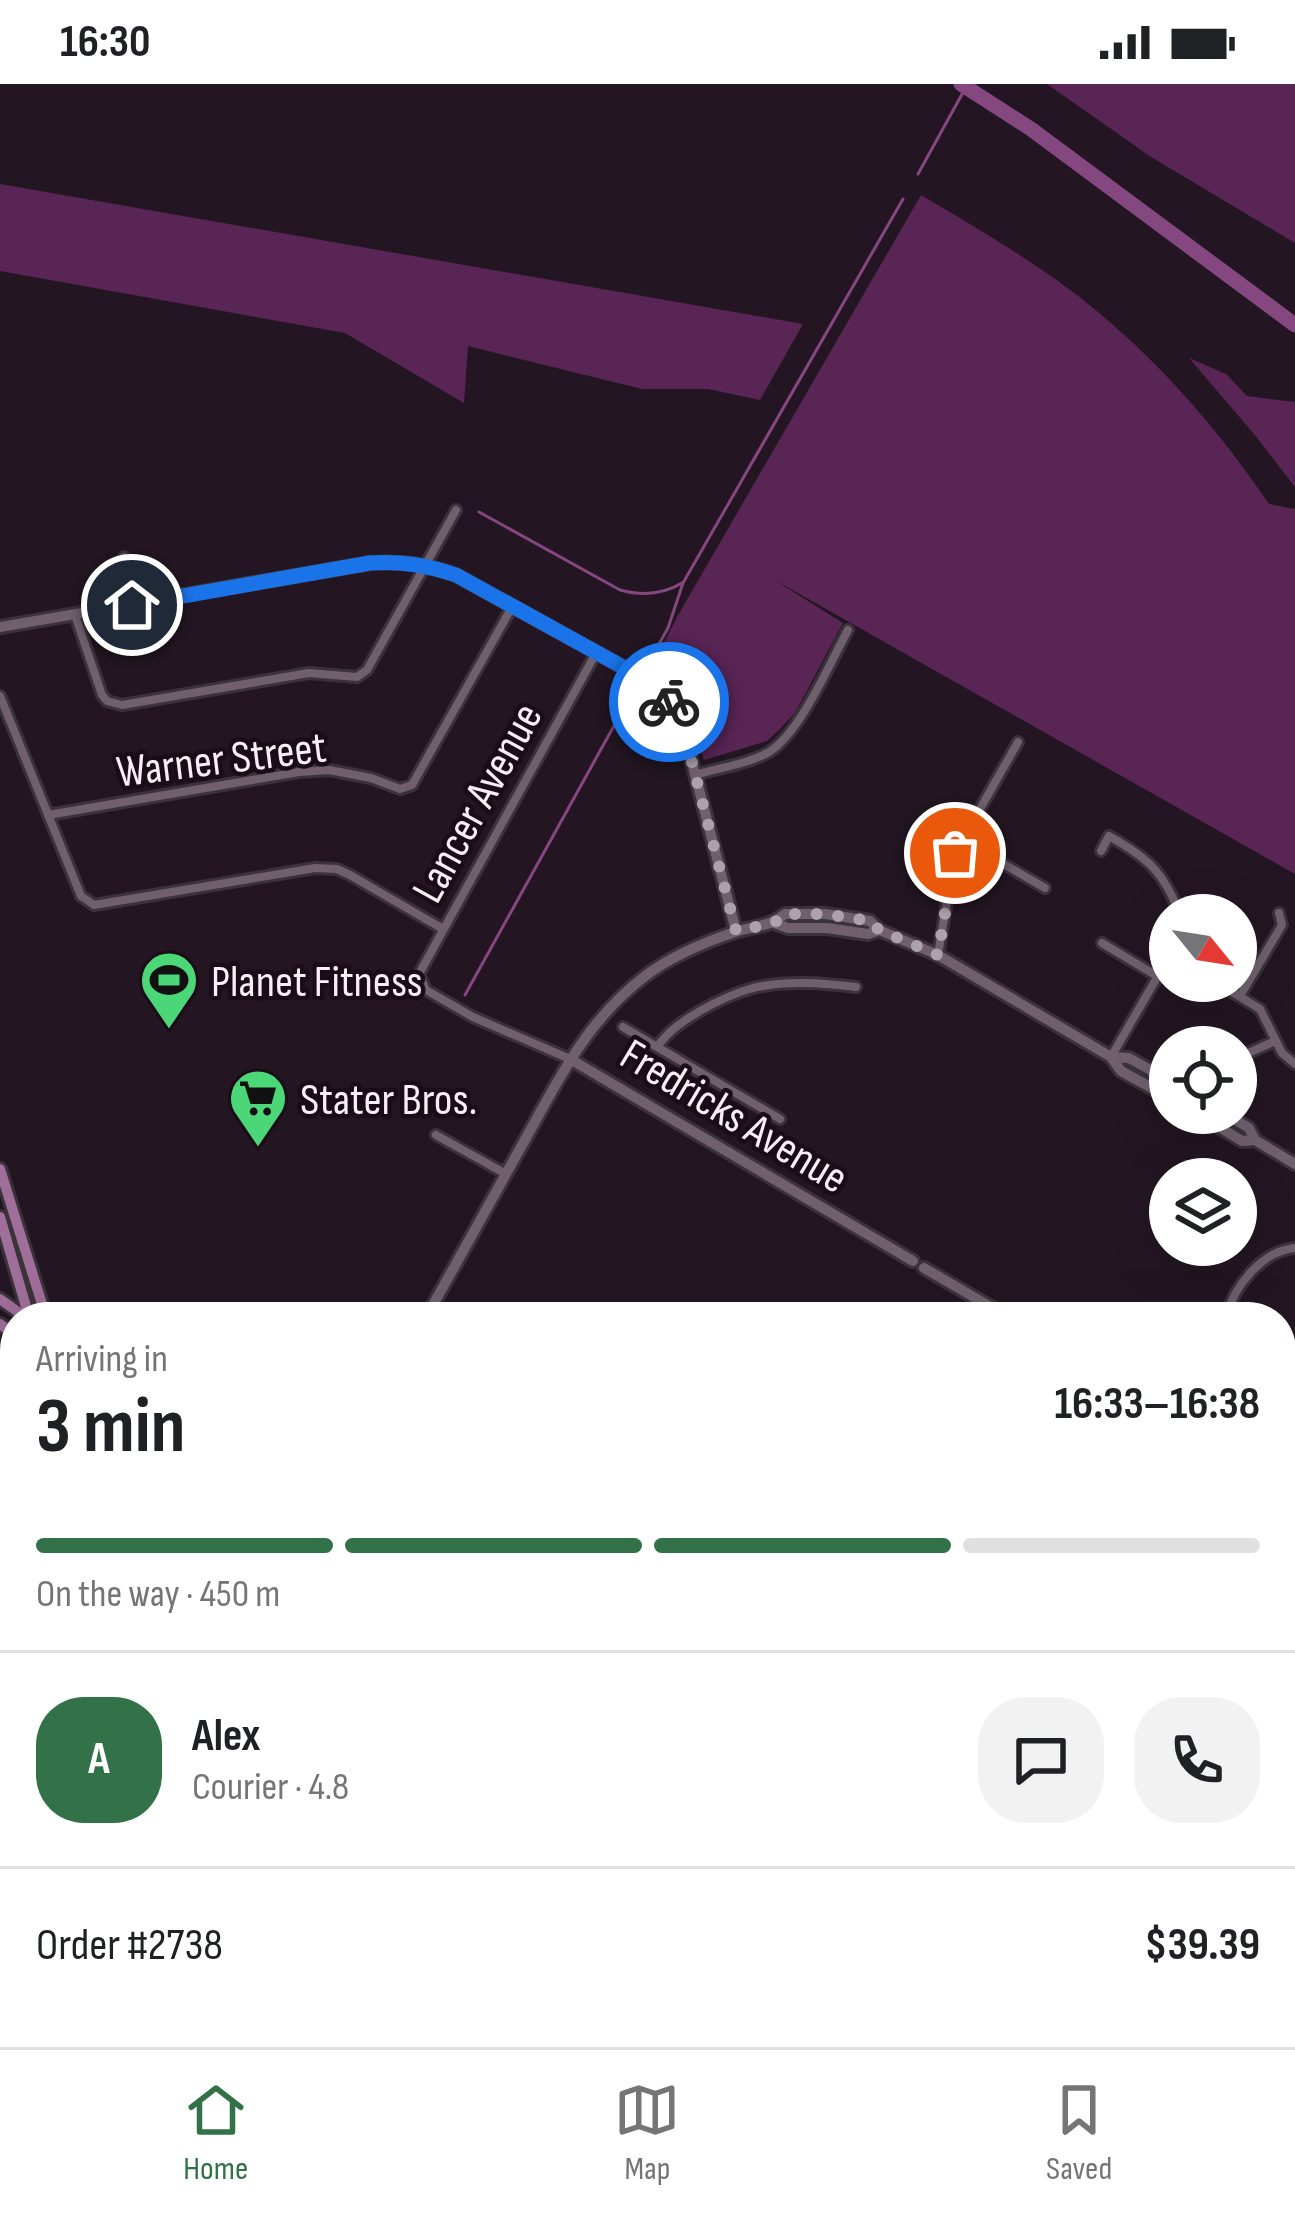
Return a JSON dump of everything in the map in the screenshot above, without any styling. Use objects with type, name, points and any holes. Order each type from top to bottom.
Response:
[{"type":"main road","points":[[1,1176],[41,1302]]},
{"type":"main road","points":[[0,1217],[23,1302]]},
{"type":"street","points":[[75,615],[102,695],[122,705],[309,673],[356,677],[367,670],[457,510]]},
{"type":"street","points":[[124,557],[132,605]]},
{"type":"street","points":[[0,627],[370,563],[401,561],[456,575],[650,682],[672,706],[683,728],[736,931]]},
{"type":"street","name":"Warner Street","points":[[47,815],[299,772],[328,770],[400,789],[412,785],[512,607]]},
{"type":"street","points":[[694,775],[774,749],[795,726],[848,630]]},
{"type":"street","name":"Lancer Avenue","points":[[421,984],[419,974],[443,928],[596,653]]},
{"type":"street","points":[[0,696],[81,896],[94,905],[315,868],[337,869],[443,928]]},
{"type":"street","points":[[938,955],[955,853],[1018,742]]},
{"type":"street","points":[[1101,851],[1109,836],[1143,855],[1169,894]]},
{"type":"street","points":[[962,841],[1045,888]]},
{"type":"street","points":[[1257,968],[1282,925],[1279,913]]},
{"type":"street","points":[[434,1302],[570,1059],[602,1015],[635,984],[684,951],[736,931],[774,923],[868,934],[879,930],[938,955],[1111,1057],[1121,1071],[1149,1086]]},
{"type":"street","points":[[1102,943],[1149,971]]},
{"type":"street","points":[[658,1046],[696,1013],[753,988],[818,982],[856,987]]},
{"type":"street","name":"Fredricks Avenue","points":[[421,984],[473,1017],[570,1059],[983,1302]]},
{"type":"street","points":[[1111,1057],[1149,992]]},
{"type":"street","points":[[1248,1002],[1260,1009],[1282,1053],[1295,1064]]},
{"type":"street","points":[[623,1027],[780,1119]]},
{"type":"street","points":[[1257,1049],[1275,1041]]},
{"type":"street","points":[[1111,1057],[1129,1058],[1149,1070]]},
{"type":"street","points":[[1230,1134],[1242,1141],[1255,1140]]},
{"type":"street","points":[[1252,1134],[1295,1164]]},
{"type":"street","points":[[436,1135],[506,1174]]},
{"type":"street","points":[[1233,1302],[1244,1279],[1280,1250],[1295,1248]]},
{"type":"shaded area","points":[[1047,84],[1295,84],[1295,243],[1151,157]]},
{"type":"shaded area","points":[[0,184],[803,324],[760,400],[708,389],[642,389],[468,346],[464,403],[345,333],[0,271]]},
{"type":"shaded area","points":[[921,195],[1034,265],[1098,312],[1190,402],[1269,504],[1295,509],[1295,874],[773,579],[843,623],[795,713],[767,741],[704,760],[681,696],[652,667]]},
{"type":"shaded area","points":[[1189,358],[1226,374],[1247,396],[1295,402],[1295,487],[1254,434]]},
{"type":"waterway","points":[[961,84],[1031,129],[1295,325]]},
{"type":"waterway","points":[[918,174],[966,87]]},
{"type":"waterway","points":[[647,665],[668,628],[683,583],[903,199]]},
{"type":"waterway","points":[[479,512],[620,590],[652,593],[682,583]]},
{"type":"waterway","points":[[465,995],[636,686]]},
{"type":"way so far","points":[[669,702],[683,728],[736,931],[774,923],[785,914],[842,916],[871,921],[879,930],[938,955],[955,853]]},
{"type":"place","name":"Planet Fitness","points":[[169,1031]]},
{"type":"place","name":"Stater Bros.","points":[[258,1149]]},
{"type":"route","points":[[132,605],[370,563],[427,565],[456,575],[650,682],[669,702]]}]
